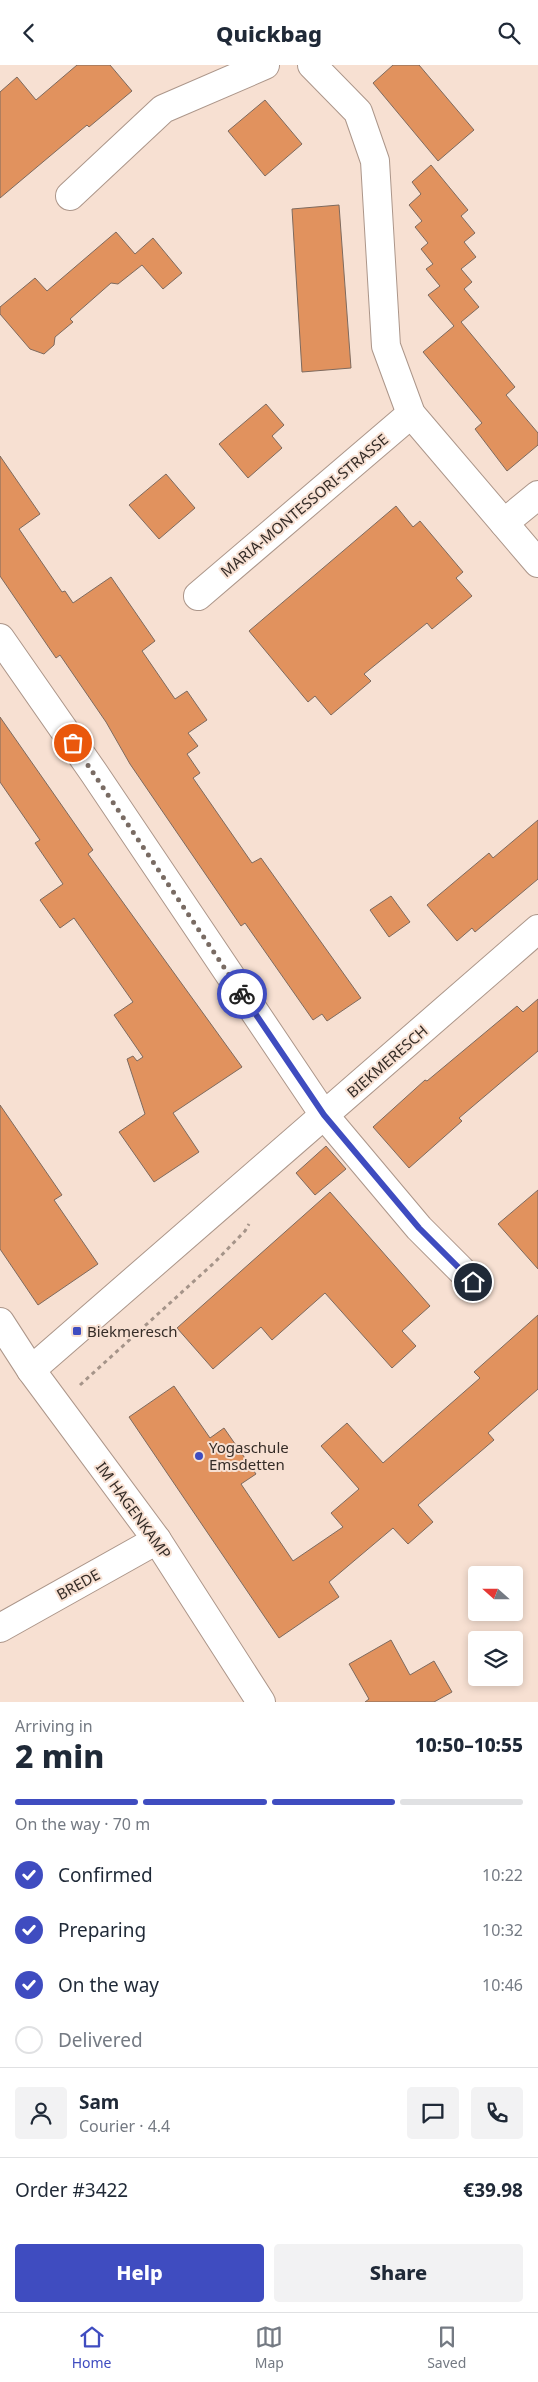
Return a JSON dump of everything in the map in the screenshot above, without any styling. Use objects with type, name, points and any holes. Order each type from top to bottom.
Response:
[{"type":"street","points":[[70,196],[163,109],[265,65]]},
{"type":"street","points":[[312,65],[358,112],[375,161],[386,346],[411,414],[538,563]]},
{"type":"street","name":"MARIA-MONTESSORI-STRASSE","points":[[198,596],[411,414]]},
{"type":"street","points":[[504,523],[538,495]]},
{"type":"street","points":[[0,638],[94,773],[324,1115],[419,1228],[473,1282]]},
{"type":"street","name":"BIEKMERESCH","points":[[31,1369],[538,929]]},
{"type":"street","name":"IM HAGENKAMP","points":[[0,1322],[31,1369],[157,1540],[261,1702]]},
{"type":"street","name":"BREDE","points":[[0,1628],[157,1540]]},
{"type":"building","points":[[77,65],[110,65],[132,91],[89,127],[87,125],[0,198],[0,92],[17,77],[36,100]]},
{"type":"building","points":[[393,65],[419,65],[474,130],[438,161],[373,83]]},
{"type":"building","points":[[265,100],[302,144],[265,176],[228,131]]},
{"type":"building","points":[[431,165],[468,210],[461,216],[475,233],[464,242],[476,257],[461,269],[472,282],[464,289],[479,307],[461,322],[515,387],[506,395],[538,433],[538,445],[507,471],[475,429],[482,423],[423,352],[454,326],[428,295],[440,286],[426,269],[433,264],[421,249],[428,243],[415,227],[422,221],[409,205],[421,194],[412,182]]},
{"type":"building","points":[[339,205],[351,368],[302,372],[292,209]]},
{"type":"building","points":[[116,232],[135,254],[153,238],[182,273],[163,289],[142,265],[118,284],[111,283],[70,319],[73,322],[55,337],[54,345],[44,354],[30,349],[0,314],[0,307],[35,278],[47,291]]},
{"type":"building","points":[[266,404],[284,425],[272,436],[282,448],[248,478],[219,444]]},
{"type":"building","points":[[0,456],[40,514],[19,529],[62,592],[65,591],[73,603],[111,577],[155,641],[142,651],[175,699],[187,691],[207,720],[188,733],[198,746],[187,754],[200,773],[193,778],[252,863],[261,858],[361,998],[327,1021],[322,1014],[313,1020],[245,923],[241,926],[130,764],[106,722],[60,655],[56,658],[0,576]]},
{"type":"building","points":[[166,474],[195,508],[159,539],[129,505]]},
{"type":"building","points":[[396,506],[413,527],[420,521],[463,572],[456,578],[472,596],[432,629],[427,623],[364,674],[371,681],[331,715],[315,696],[308,702],[249,631]]},
{"type":"building","points":[[0,717],[93,850],[88,854],[242,1067],[173,1113],[199,1152],[154,1182],[119,1132],[145,1114],[127,1059],[133,1056],[137,1061],[143,1057],[114,1015],[133,1002],[74,918],[60,928],[40,900],[63,884],[35,843],[40,840],[0,782]]},
{"type":"building","points":[[538,820],[538,879],[475,932],[472,928],[457,941],[427,905],[489,853],[493,858]]},
{"type":"building","points":[[391,896],[410,922],[389,937],[370,910]]},
{"type":"building","points":[[538,999],[538,1051],[459,1118],[462,1121],[409,1168],[373,1127],[425,1080],[427,1081],[517,1006],[523,1012]]},
{"type":"building","points":[[0,1105],[62,1195],[54,1200],[98,1264],[38,1305],[0,1249]]},
{"type":"building","points":[[326,1146],[346,1169],[315,1195],[296,1173]]},
{"type":"building","points":[[538,1190],[538,1269],[498,1224]]},
{"type":"building","points":[[330,1192],[430,1306],[402,1331],[416,1346],[392,1368],[325,1293],[272,1340],[261,1327],[213,1369],[177,1328]]},
{"type":"building","points":[[538,1315],[538,1389],[488,1433],[494,1440],[418,1505],[433,1522],[408,1544],[393,1528],[329,1582],[339,1597],[279,1638],[129,1417],[174,1386],[210,1438],[224,1428],[256,1474],[241,1484],[293,1561],[343,1527],[331,1513],[359,1489],[321,1446],[347,1423],[383,1463],[480,1378],[474,1372]]},
{"type":"building","points":[[391,1640],[410,1675],[434,1661],[452,1692],[434,1702],[365,1702],[369,1699],[349,1664]]},
{"type":"way so far","points":[[73,743],[242,994]]},
{"type":"place","name":"Biekmeresch","points":[[77,1331]]},
{"type":"place","name":"Yogaschule Emsdetten","points":[[199,1456]]},
{"type":"route","points":[[242,994],[324,1115],[419,1228],[473,1282]]}]
